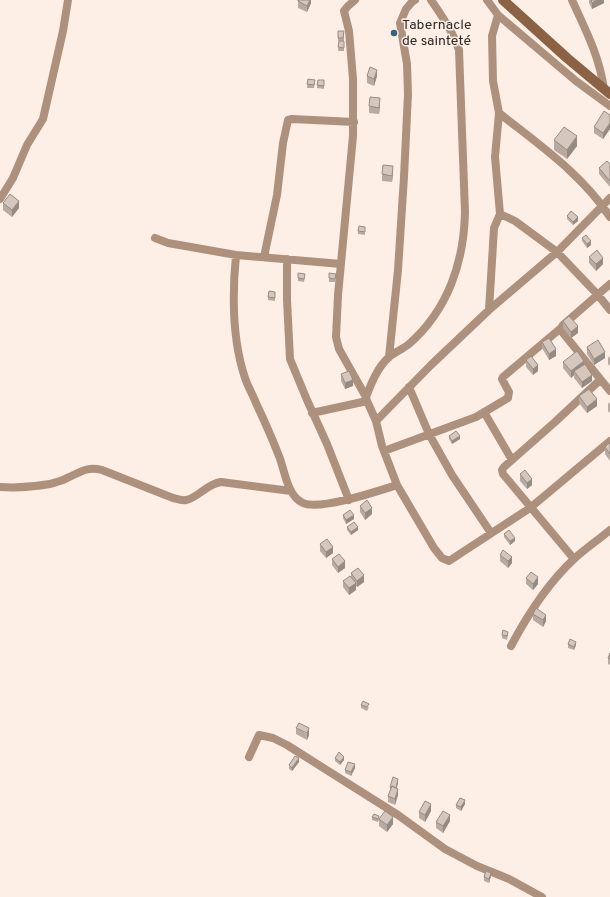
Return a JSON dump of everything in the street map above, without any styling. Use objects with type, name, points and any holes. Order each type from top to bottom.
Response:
[{"type":"main road","points":[[503,0],[607,91]]},
{"type":"street","points":[[0,199],[2,188],[13,178],[27,145],[43,119],[63,31],[68,0]]},
{"type":"street","points":[[355,0],[344,11],[350,39],[354,122],[336,337],[339,349],[367,399],[376,421],[384,451],[398,485],[434,548],[445,560],[450,561],[454,559],[530,508],[610,441]]},
{"type":"street","points":[[389,357],[399,263],[408,94],[407,64],[400,23],[406,9],[415,0]]},
{"type":"street","points":[[367,399],[371,385],[378,371],[389,357],[409,344],[423,329],[444,301],[458,266],[464,234],[463,144],[459,50],[445,19],[431,0]]},
{"type":"street","points":[[487,0],[498,15],[576,81],[610,106]]},
{"type":"street","points":[[572,0],[595,50],[607,91]]},
{"type":"street","points":[[489,310],[494,228],[500,214],[495,157],[499,112],[493,81],[492,36],[498,15]]},
{"type":"street","points":[[576,81],[584,72]]},
{"type":"street","points":[[499,112],[573,174],[603,206],[610,217]]},
{"type":"street","points":[[264,257],[277,194],[283,142],[288,120],[354,122]]},
{"type":"street","points":[[376,421],[489,310],[557,252],[610,198]]},
{"type":"street","points":[[500,214],[515,221],[557,252],[598,295],[610,310]]},
{"type":"street","points":[[155,238],[168,243],[236,255],[341,264]]},
{"type":"street","points":[[236,255],[233,285],[235,330],[245,379],[280,458],[291,491],[296,499],[304,504],[315,505],[349,500],[398,485]]},
{"type":"street","points":[[287,259],[287,300],[290,359],[312,413],[327,444],[349,500]]},
{"type":"street","points":[[384,451],[476,417],[508,398],[509,392],[502,379],[610,284]]},
{"type":"street","points":[[561,328],[610,391]]},
{"type":"street","points":[[574,559],[530,508],[503,474],[502,470],[600,380]]},
{"type":"street","points":[[409,387],[430,434],[452,476],[491,533]]},
{"type":"street","points":[[312,413],[367,399]]},
{"type":"street","points":[[484,412],[512,460]]},
{"type":"street","points":[[0,487],[22,487],[48,484],[68,478],[90,468],[102,470],[173,498],[182,500],[186,500],[214,483],[221,482],[291,491]]},
{"type":"street","points":[[511,646],[524,622],[547,587],[574,559],[610,530]]},
{"type":"street","points":[[249,757],[259,735],[273,738],[287,745],[398,815],[445,849],[477,866],[509,879],[542,897]]},
{"type":"building","points":[[298,0],[310,0],[307,6]]},
{"type":"building","points":[[338,31],[344,31],[343,38],[338,38]]},
{"type":"building","points":[[339,41],[344,41],[344,48],[338,47]]},
{"type":"building","points":[[370,67],[377,70],[374,79],[367,76]]},
{"type":"building","points":[[308,79],[315,80],[314,85],[307,84]]},
{"type":"building","points":[[318,80],[324,80],[324,86],[317,85]]},
{"type":"building","points":[[370,97],[380,98],[379,108],[369,106]]},
{"type":"building","points":[[604,111],[610,115],[610,123],[603,133],[594,127]]},
{"type":"building","points":[[564,127],[577,136],[567,150],[554,140]]},
{"type":"building","points":[[607,161],[610,164],[610,181],[599,168]]},
{"type":"building","points":[[383,165],[393,166],[392,176],[382,174]]},
{"type":"building","points":[[10,194],[19,201],[12,210],[3,203]]},
{"type":"building","points":[[571,211],[578,217],[573,222],[567,216]]},
{"type":"building","points":[[359,226],[365,227],[365,232],[358,231]]},
{"type":"building","points":[[586,235],[591,241],[587,244],[582,238]]},
{"type":"building","points":[[597,250],[603,258],[596,264],[589,257]]},
{"type":"building","points":[[298,273],[305,274],[304,279],[298,278]]},
{"type":"building","points":[[329,273],[336,274],[335,279],[329,278]]},
{"type":"building","points":[[269,291],[275,292],[275,298],[268,297]]},
{"type":"building","points":[[569,316],[578,326],[571,332],[563,321]]},
{"type":"building","points":[[549,338],[556,349],[549,354],[542,342]]},
{"type":"building","points":[[598,340],[605,352],[594,359],[587,347]]},
{"type":"building","points":[[577,351],[584,361],[571,371],[563,362]]},
{"type":"building","points":[[531,356],[538,365],[533,369],[526,360]]},
{"type":"building","points":[[585,364],[592,375],[582,382],[574,371]]},
{"type":"building","points":[[349,371],[353,380],[345,383],[341,374]]},
{"type":"building","points":[[589,389],[597,399],[587,407],[579,396]]},
{"type":"building","points":[[456,431],[460,436],[452,441],[449,436]]},
{"type":"building","points":[[609,443],[610,444],[610,454],[605,447]]},
{"type":"building","points":[[525,470],[532,479],[527,483],[520,474]]},
{"type":"building","points":[[367,500],[372,508],[365,513],[360,506]]},
{"type":"building","points":[[350,510],[354,515],[346,520],[343,515]]},
{"type":"building","points":[[354,522],[358,527],[351,532],[347,527]]},
{"type":"building","points":[[509,530],[515,538],[510,541],[504,534]]},
{"type":"building","points":[[327,539],[333,547],[326,552],[320,544]]},
{"type":"building","points":[[503,550],[512,557],[508,561],[500,555]]},
{"type":"building","points":[[339,554],[345,561],[338,567],[332,559]]},
{"type":"building","points":[[358,568],[364,575],[357,581],[351,573]]},
{"type":"building","points":[[531,572],[538,577],[533,584],[526,578]]},
{"type":"building","points":[[350,576],[356,583],[349,588],[343,581]]},
{"type":"building","points":[[536,608],[546,615],[543,620],[533,614]]},
{"type":"building","points":[[503,630],[508,632],[507,636],[502,635]]},
{"type":"building","points":[[570,639],[576,642],[574,647],[568,644]]},
{"type":"building","points":[[363,701],[369,704],[367,707],[361,705]]},
{"type":"building","points":[[299,723],[309,728],[307,733],[296,728]]},
{"type":"building","points":[[339,752],[344,757],[340,762],[335,758]]},
{"type":"building","points":[[295,756],[299,758],[292,768],[289,765]]},
{"type":"building","points":[[348,762],[355,764],[351,772],[345,770]]},
{"type":"building","points":[[393,777],[398,779],[396,788],[392,786],[391,788],[390,787]]},
{"type":"building","points":[[392,786],[398,789],[395,799],[388,796]]},
{"type":"building","points":[[460,798],[465,800],[461,807],[456,805]]},
{"type":"building","points":[[425,801],[431,804],[425,815],[419,812]]},
{"type":"building","points":[[385,811],[393,817],[387,825],[379,819]]},
{"type":"building","points":[[443,811],[450,815],[443,826],[436,822]]},
{"type":"building","points":[[374,814],[379,816],[378,819],[372,817]]},
{"type":"building","points":[[486,871],[491,873],[489,879],[484,877]]},
{"type":"place","name":"Tabernacle de sainteté","points":[[394,33]]}]
